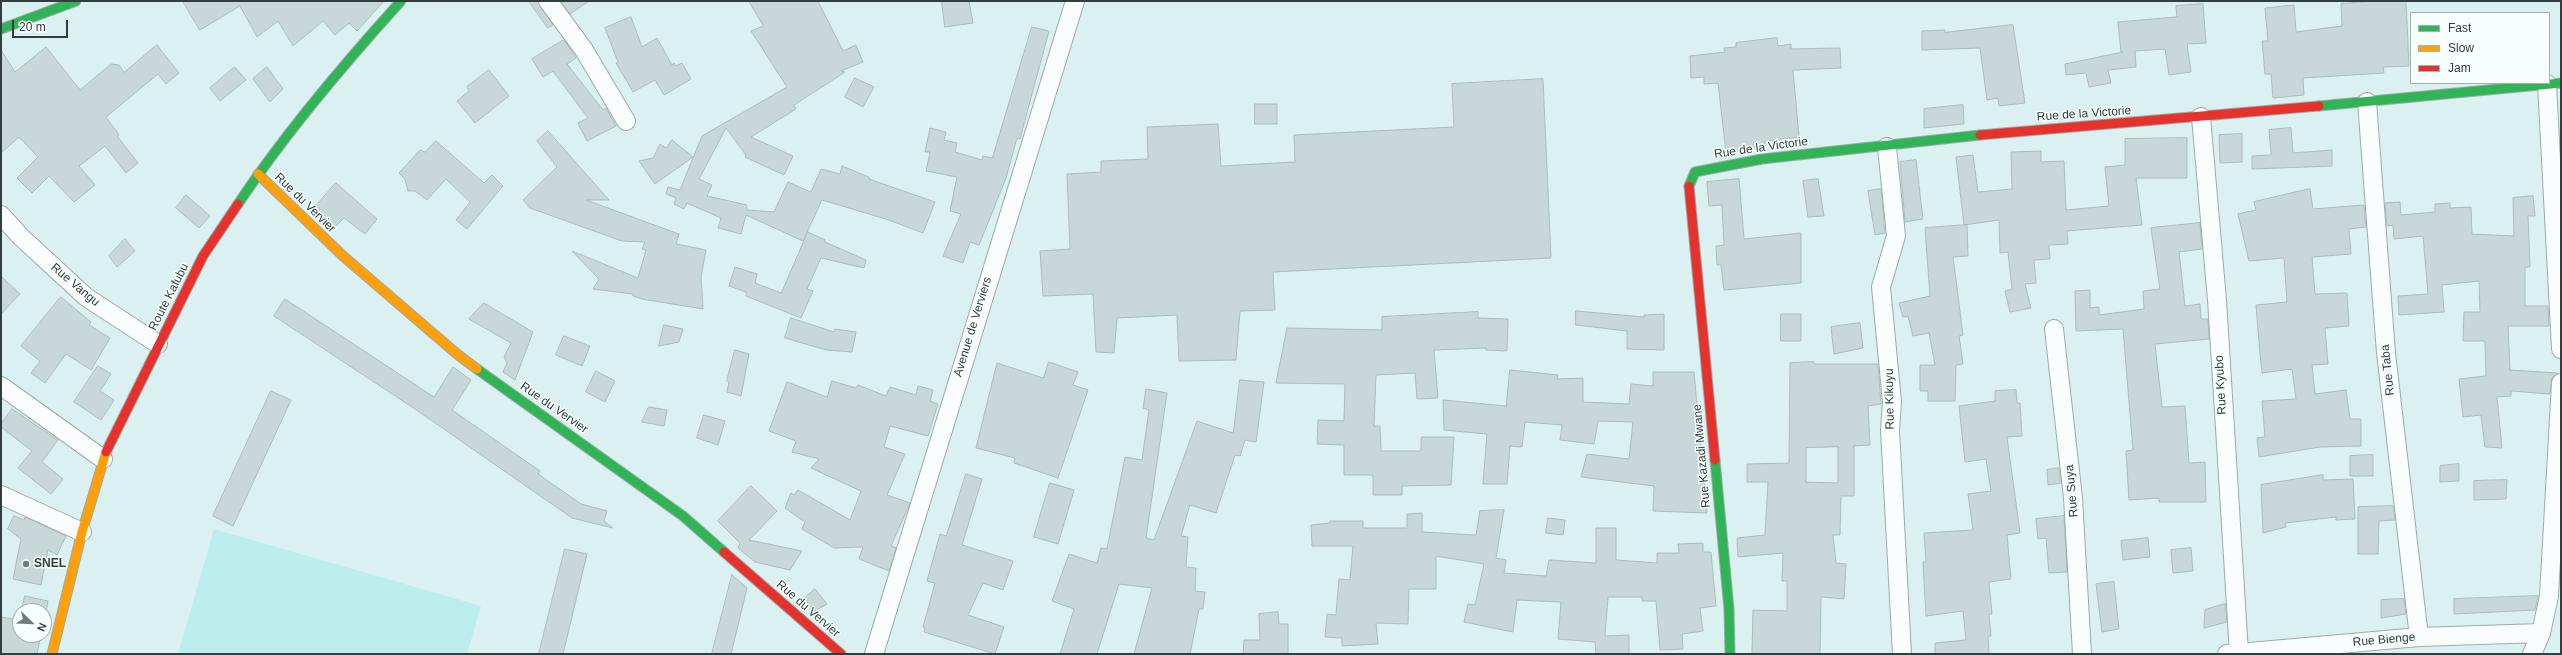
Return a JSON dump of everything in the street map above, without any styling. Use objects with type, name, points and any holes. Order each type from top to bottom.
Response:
[{"type":"street","points":[[1,29],[76,1]]},
{"type":"street","name":"Route Kafubu","points":[[52,654],[82,532],[103,459],[158,344],[203,256],[258,174],[350,57],[401,1]]},
{"type":"street","points":[[548,1],[584,50],[626,121]]},
{"type":"street","name":"Avenue de Verviers","points":[[874,654],[1075,1]]},
{"type":"street","points":[[2554,83],[2561,349]]},
{"type":"street","name":"Rue de la Victorie","points":[[1696,256],[1689,182],[1695,172],[1708,168],[1770,158],[1887,147],[2014,131],[2201,117],[2544,84]]},
{"type":"street","name":"Rue Taba","points":[[2367,102],[2386,353],[2419,637]]},
{"type":"street","name":"Rue Kyubo","points":[[2201,117],[2216,292],[2233,653]]},
{"type":"street","name":"Rue Kikuyu","points":[[1887,147],[1896,236],[1881,287],[1892,402],[1890,430],[1902,654]]},
{"type":"street","name":"Rue du Vervier","points":[[258,174],[343,256],[457,354],[683,516],[841,654]]},
{"type":"street","name":"Rue Vangu","points":[[1,215],[21,237],[86,297],[158,344]]},
{"type":"street","name":"Rue Kazadi Mwane","points":[[1696,256],[1729,609],[1730,654]]},
{"type":"street","name":"Rue Suya","points":[[2054,329],[2074,498],[2082,654]]},
{"type":"street","points":[[2532,654],[2541,633],[2549,596],[2553,551],[2561,383]]},
{"type":"street","points":[[1,386],[103,459]]},
{"type":"street","points":[[1,495],[82,532]]},
{"type":"street","name":"Rue Bienge","points":[[2233,653],[2419,637],[2541,633]]},
{"type":"shaded area","points":[[214,529],[481,606],[467,654],[178,654]]},
{"type":"building","points":[[183,1],[384,1],[357,31],[349,23],[335,35],[323,21],[293,46],[278,21],[257,37],[240,6],[200,30]]},
{"type":"building","points":[[529,1],[538,1],[553,25],[548,28]]},
{"type":"building","points":[[561,1],[589,1],[570,14]]},
{"type":"building","points":[[749,1],[818,1],[843,51],[856,45],[863,62],[841,71],[845,72],[794,105],[796,109],[751,137],[793,156],[784,175],[745,157],[746,155],[726,128],[699,179],[712,185],[707,196],[747,205],[747,210],[774,212],[788,182],[811,192],[821,169],[840,174],[842,166],[869,177],[869,179],[935,202],[923,233],[889,220],[822,200],[803,241],[746,215],[741,234],[718,228],[721,218],[687,203],[684,209],[674,204],[676,198],[666,194],[668,187],[680,190],[702,136],[787,87],[751,31],[763,26]]},
{"type":"building","points":[[942,1],[969,1],[973,23],[945,27]]},
{"type":"building","points":[[2372,1],[2406,1],[2409,66],[2383,67],[2384,73],[2303,78],[2304,95],[2273,98],[2271,74],[2265,74],[2262,41],[2268,41],[2265,8],[2294,5],[2296,32],[2342,26],[2341,4]]},
{"type":"building","points":[[2203,4],[2206,43],[2187,44],[2191,72],[2169,75],[2165,49],[2135,51],[2136,67],[2108,70],[2111,83],[2089,87],[2086,73],[2066,75],[2065,64],[2123,52],[2121,52],[2118,22],[2177,17],[2176,6]]},
{"type":"building","points":[[631,17],[642,47],[657,38],[672,65],[674,63],[676,66],[682,63],[691,79],[664,95],[655,80],[633,92],[616,63],[618,62],[605,28]]},
{"type":"building","points":[[2013,25],[2025,103],[1999,106],[1998,98],[1987,100],[1980,48],[1922,50],[1922,31],[1945,30],[1945,32]]},
{"type":"building","points":[[1032,27],[1049,31],[1020,139],[1017,138],[1006,178],[979,245],[970,242],[963,263],[943,256],[961,214],[950,211],[957,177],[926,171],[930,152],[925,152],[930,128],[946,132],[944,140],[957,143],[955,152],[982,160],[983,156],[992,158]]},
{"type":"building","points":[[1777,38],[1778,46],[1791,44],[1791,49],[1840,48],[1841,68],[1793,70],[1799,137],[1765,141],[1765,146],[1726,152],[1718,83],[1704,84],[1704,77],[1691,78],[1690,56],[1725,52],[1724,48],[1736,47],[1736,43]]},
{"type":"building","points":[[564,40],[576,58],[567,64],[603,110],[606,108],[616,126],[587,141],[578,123],[588,118],[553,71],[543,77],[532,59]]},
{"type":"building","points":[[157,45],[179,73],[166,84],[158,74],[106,117],[119,135],[117,136],[138,163],[126,173],[105,146],[79,166],[95,185],[74,202],[49,176],[32,193],[17,178],[38,157],[19,137],[1,153],[1,50],[15,72],[46,47],[80,90],[111,64],[119,65],[124,72]]},
{"type":"building","points":[[235,67],[246,80],[220,101],[210,88]]},
{"type":"building","points":[[267,67],[283,89],[270,102],[253,79]]},
{"type":"building","points":[[489,70],[509,96],[475,123],[457,101],[469,91],[467,87]]},
{"type":"building","points":[[855,78],[874,87],[863,107],[845,97]]},
{"type":"building","points":[[1543,79],[1551,258],[1273,272],[1275,310],[1240,311],[1236,360],[1179,361],[1177,315],[1117,318],[1114,353],[1096,352],[1093,294],[1043,296],[1040,251],[1070,249],[1067,174],[1101,172],[1101,161],[1148,159],[1147,127],[1218,124],[1221,166],[1295,162],[1294,135],[1454,127],[1452,84]]},
{"type":"building","points":[[1255,104],[1277,104],[1277,124],[1255,124]]},
{"type":"building","points":[[1963,105],[1964,124],[1924,128],[1924,109]]},
{"type":"building","points":[[2291,128],[2293,153],[2332,150],[2332,166],[2252,169],[2252,156],[2271,155],[2269,130]]},
{"type":"building","points":[[548,131],[609,200],[586,200],[679,234],[676,244],[706,250],[701,277],[703,309],[642,299],[633,296],[633,294],[593,289],[599,279],[572,251],[638,278],[646,250],[642,249],[645,242],[622,241],[530,208],[523,200],[557,167],[537,141]]},
{"type":"building","points":[[2242,134],[2242,162],[2220,163],[2219,135]]},
{"type":"building","points":[[2187,138],[2187,178],[2136,178],[2142,225],[2067,231],[2068,244],[2049,245],[2050,259],[2034,260],[2036,283],[2025,284],[2031,308],[2010,312],[2005,291],[2012,289],[2008,252],[2000,253],[1999,220],[1964,225],[1956,157],[1973,155],[1978,192],[2012,189],[2011,152],[2041,151],[2041,162],[2064,161],[2066,210],[2109,206],[2105,167],[2125,165],[2125,139]]},
{"type":"building","points":[[672,140],[693,157],[655,184],[639,161],[653,158],[660,144],[666,148]]},
{"type":"building","points":[[436,141],[484,183],[492,175],[503,186],[467,229],[456,220],[470,202],[446,179],[427,200],[415,191],[408,191],[405,179],[399,173],[420,150],[425,152]]},
{"type":"building","points":[[1916,160],[1923,219],[1905,222],[1900,162]]},
{"type":"building","points":[[1739,179],[1744,239],[1801,233],[1801,283],[1724,290],[1721,265],[1717,265],[1716,246],[1724,245],[1722,205],[1709,206],[1707,182]]},
{"type":"building","points":[[1818,179],[1824,216],[1808,217],[1803,181]]},
{"type":"building","points":[[336,183],[377,219],[365,234],[344,218],[333,229],[317,213],[320,210],[316,206]]},
{"type":"building","points":[[1881,189],[1885,233],[1875,235],[1868,191]]},
{"type":"building","points":[[2310,189],[2313,209],[2364,205],[2366,227],[2349,229],[2351,254],[2312,257],[2315,294],[2347,293],[2349,326],[2325,328],[2328,364],[2312,365],[2315,394],[2346,390],[2350,419],[2361,419],[2361,446],[2320,447],[2259,457],[2257,438],[2265,437],[2262,401],[2296,399],[2292,369],[2262,373],[2259,342],[2256,305],[2287,302],[2284,258],[2249,261],[2238,214],[2256,210],[2254,202]]},
{"type":"building","points":[[186,195],[210,216],[199,228],[176,208]]},
{"type":"building","points":[[2533,196],[2535,216],[2528,216],[2530,267],[2525,267],[2525,306],[2548,306],[2549,326],[2508,326],[2510,370],[2558,373],[2552,378],[2550,394],[2511,391],[2511,396],[2497,397],[2502,448],[2485,447],[2481,415],[2463,417],[2459,379],[2486,376],[2485,341],[2463,341],[2464,312],[2480,312],[2479,281],[2442,285],[2444,312],[2399,315],[2398,296],[2428,294],[2423,236],[2394,239],[2393,225],[2387,226],[2385,203],[2400,202],[2401,215],[2435,212],[2435,204],[2450,203],[2450,208],[2471,207],[2472,234],[2514,236],[2513,198]]},
{"type":"building","points":[[2200,223],[2202,249],[2179,252],[2185,306],[2200,304],[2201,319],[2208,319],[2209,339],[2155,344],[2162,407],[2185,406],[2189,463],[2205,462],[2206,502],[2159,502],[2159,498],[2129,500],[2126,451],[2133,450],[2123,329],[2076,331],[2075,291],[2090,290],[2090,308],[2099,307],[2099,315],[2144,309],[2143,291],[2160,289],[2151,228]]},
{"type":"building","points":[[1967,225],[1968,256],[1953,257],[1963,335],[1959,336],[1963,364],[1956,365],[1955,401],[1928,401],[1928,391],[1920,391],[1920,365],[1935,365],[1929,333],[1913,336],[1908,316],[1903,317],[1899,303],[1930,296],[1925,228]]},
{"type":"building","points":[[808,232],[825,240],[825,242],[866,260],[864,268],[821,258],[807,289],[813,291],[801,318],[746,296],[746,292],[729,286],[735,267],[757,274],[755,283],[781,293]]},
{"type":"building","points":[[125,239],[135,251],[117,267],[109,256]]},
{"type":"building","points":[[1,276],[20,294],[1,314]]},
{"type":"building","points":[[61,297],[91,322],[89,325],[110,338],[91,370],[66,354],[45,383],[31,373],[40,361],[21,346]]},
{"type":"building","points":[[285,299],[434,397],[453,367],[471,380],[452,410],[540,471],[538,474],[581,504],[607,511],[604,521],[613,528],[572,518],[415,409],[274,316]]},
{"type":"building","points":[[484,303],[533,332],[515,380],[503,372],[507,363],[504,357],[511,343],[469,319]]},
{"type":"building","points":[[1576,311],[1644,317],[1644,315],[1664,314],[1664,350],[1627,349],[1627,331],[1576,325]]},
{"type":"building","points":[[1478,312],[1478,318],[1508,319],[1507,351],[1486,350],[1486,348],[1434,350],[1438,398],[1417,399],[1415,373],[1376,375],[1374,426],[1380,426],[1381,451],[1421,451],[1421,437],[1454,437],[1451,485],[1402,486],[1402,495],[1373,495],[1373,475],[1344,475],[1344,445],[1317,444],[1318,420],[1344,421],[1345,384],[1276,383],[1287,328],[1382,330],[1382,317]]},
{"type":"building","points":[[1781,314],[1801,314],[1801,341],[1781,341]]},
{"type":"building","points":[[791,318],[834,332],[835,329],[856,332],[852,352],[826,350],[785,338]]},
{"type":"building","points":[[1860,323],[1863,348],[1834,354],[1831,327]]},
{"type":"building","points":[[664,325],[683,329],[679,342],[659,346]]},
{"type":"building","points":[[564,336],[590,346],[582,366],[556,355]]},
{"type":"building","points":[[735,350],[749,354],[741,396],[727,392],[729,382],[727,381]]},
{"type":"building","points":[[1049,362],[1078,372],[1073,385],[1088,390],[1058,478],[1014,463],[1015,458],[976,448],[997,363],[1043,378]]},
{"type":"building","points":[[1814,362],[1815,364],[1878,364],[1881,404],[1868,406],[1870,445],[1854,446],[1854,496],[1841,496],[1840,535],[1833,535],[1836,563],[1846,564],[1844,599],[1821,597],[1820,654],[1752,654],[1753,610],[1787,611],[1787,581],[1782,581],[1783,553],[1738,557],[1737,538],[1765,535],[1768,482],[1747,482],[1747,464],[1789,463],[1790,363]],"holes":[[[1838,447],[1838,483],[1806,482],[1806,448]]]},
{"type":"building","points":[[98,366],[111,374],[100,391],[114,400],[101,420],[74,402]]},
{"type":"building","points":[[1510,370],[1558,375],[1557,379],[1583,378],[1583,402],[1629,404],[1631,384],[1653,386],[1653,372],[1694,372],[1707,513],[1653,511],[1654,486],[1581,477],[1587,454],[1629,459],[1633,422],[1598,421],[1594,444],[1560,440],[1562,425],[1525,422],[1522,447],[1510,446],[1507,484],[1483,484],[1487,434],[1444,430],[1443,400],[1506,406]]},
{"type":"building","points":[[596,371],[615,381],[605,402],[586,392]]},
{"type":"building","points":[[1240,380],[1264,382],[1256,442],[1245,440],[1240,456],[1235,455],[1216,513],[1190,505],[1181,536],[1188,537],[1186,567],[1196,568],[1195,591],[1205,592],[1203,609],[1199,609],[1190,654],[1134,654],[1152,588],[1119,584],[1097,654],[1060,654],[1074,609],[1052,601],[1069,554],[1097,563],[1101,548],[1107,549],[1125,457],[1142,460],[1149,410],[1143,408],[1146,389],[1167,393],[1146,538],[1154,540],[1197,421],[1233,433]]},
{"type":"building","points":[[832,381],[856,388],[858,385],[886,396],[890,387],[916,395],[918,386],[933,390],[930,401],[938,404],[928,436],[890,426],[884,447],[905,454],[887,495],[910,503],[891,546],[896,548],[889,571],[859,559],[863,547],[834,548],[802,529],[805,522],[785,508],[791,493],[794,495],[798,490],[850,520],[861,491],[811,468],[819,459],[792,452],[796,441],[769,431],[787,382],[827,397]]},
{"type":"building","points":[[2016,390],[2017,403],[2020,403],[2022,436],[2007,437],[2020,533],[2007,535],[2011,579],[1989,582],[1992,614],[1989,614],[1991,636],[1988,636],[1989,654],[1935,654],[1935,643],[1966,640],[1963,611],[1926,616],[1923,562],[1926,562],[1924,533],[1973,530],[1968,494],[1991,491],[1986,459],[1965,462],[1959,406],[1995,401],[1995,391]]},
{"type":"building","points":[[271,391],[291,400],[233,526],[213,516]]},
{"type":"building","points":[[649,407],[667,410],[664,426],[642,422]]},
{"type":"building","points":[[12,409],[58,440],[42,462],[63,479],[51,494],[18,468],[32,451],[1,427],[1,424]]},
{"type":"building","points":[[704,415],[725,421],[718,445],[697,438]]},
{"type":"building","points":[[2373,455],[2373,476],[2350,476],[2350,456]]},
{"type":"building","points":[[2459,464],[2459,481],[2440,482],[2440,466]]},
{"type":"building","points":[[2059,468],[2061,483],[2048,485],[2047,470]]},
{"type":"building","points":[[966,474],[982,479],[962,545],[1013,561],[1003,590],[983,583],[968,615],[1004,627],[995,654],[924,632],[925,627],[923,627],[935,583],[927,581],[940,534],[946,536]]},
{"type":"building","points":[[2323,475],[2323,480],[2353,479],[2355,519],[2336,520],[2336,517],[2285,523],[2286,527],[2263,533],[2261,485]]},
{"type":"building","points":[[2507,480],[2506,499],[2474,500],[2474,481]]},
{"type":"building","points":[[1050,483],[1074,490],[1058,544],[1034,537]]},
{"type":"building","points":[[751,486],[777,511],[749,540],[802,551],[790,570],[755,562],[738,548],[740,543],[718,521]]},
{"type":"building","points":[[2393,506],[2395,520],[2379,521],[2378,554],[2358,554],[2358,507]]},
{"type":"building","points":[[1504,510],[1496,558],[1506,560],[1504,573],[1546,576],[1549,560],[1596,563],[1596,528],[1616,528],[1616,560],[1657,563],[1657,553],[1679,553],[1678,544],[1703,543],[1703,552],[1711,552],[1716,606],[1700,608],[1703,631],[1682,634],[1683,649],[1660,650],[1656,601],[1642,601],[1642,597],[1608,597],[1605,636],[1629,635],[1629,654],[1596,654],[1595,642],[1558,639],[1561,602],[1517,600],[1513,632],[1464,622],[1468,604],[1475,605],[1484,564],[1436,556],[1436,589],[1409,589],[1408,624],[1376,623],[1378,644],[1342,646],[1342,638],[1325,637],[1327,614],[1336,615],[1339,579],[1350,580],[1353,546],[1312,546],[1311,525],[1330,523],[1330,521],[1363,521],[1363,528],[1407,528],[1407,514],[1422,513],[1422,532],[1476,535],[1480,511]]},
{"type":"building","points":[[14,516],[24,520],[25,517],[66,536],[57,555],[48,550],[41,585],[13,579],[21,539],[8,529]]},
{"type":"building","points":[[2064,516],[2067,572],[2049,573],[2046,538],[2038,539],[2036,519]]},
{"type":"building","points":[[1548,518],[1565,520],[1563,535],[1546,533]]},
{"type":"building","points":[[2148,538],[2150,557],[2123,560],[2121,541]]},
{"type":"building","points":[[2191,548],[2193,571],[2173,573],[2171,550]]},
{"type":"building","points":[[565,549],[587,554],[563,654],[539,654]]},
{"type":"building","points":[[732,575],[747,588],[731,654],[712,654]]},
{"type":"building","points":[[2114,582],[2119,629],[2102,632],[2096,584]]},
{"type":"building","points":[[815,589],[827,604],[813,612],[805,598]]},
{"type":"building","points":[[25,596],[48,601],[48,603],[24,603]]},
{"type":"building","points":[[2538,596],[2535,610],[2454,614],[2454,599]]},
{"type":"building","points":[[2404,599],[2406,614],[2381,618],[2381,600]]},
{"type":"building","points":[[2225,604],[2227,622],[2204,628],[2205,610]]},
{"type":"building","points":[[1278,612],[1279,624],[1288,624],[1288,654],[1243,654],[1244,640],[1260,640],[1259,614]]},
{"type":"building","points":[[1,617],[12,619],[12,643],[39,643],[37,654],[1,654]]},
{"type":"traffic: fast","points":[[1,29],[76,1]]},
{"type":"traffic: fast","points":[[238,204],[256,177],[295,125],[401,1]]},
{"type":"traffic: fast","points":[[2319,106],[2561,83]]},
{"type":"traffic: fast","points":[[1689,186],[1695,172],[1762,159],[1980,135]]},
{"type":"traffic: fast","points":[[477,369],[683,516],[724,552]]},
{"type":"traffic: fast","points":[[1715,460],[1729,609],[1730,654]]},
{"type":"traffic: slow","points":[[258,174],[343,256],[457,354],[477,369]]},
{"type":"traffic: slow","points":[[52,654],[82,532],[106,452]]},
{"type":"traffic: jam","points":[[1980,135],[2319,106]]},
{"type":"traffic: jam","points":[[1689,186],[1715,460]]},
{"type":"traffic: jam","points":[[106,452],[203,256],[238,204]]},
{"type":"traffic: jam","points":[[724,552],[841,654]]},
{"type":"place","name":"SNEL","points":[[26,564]]}]
